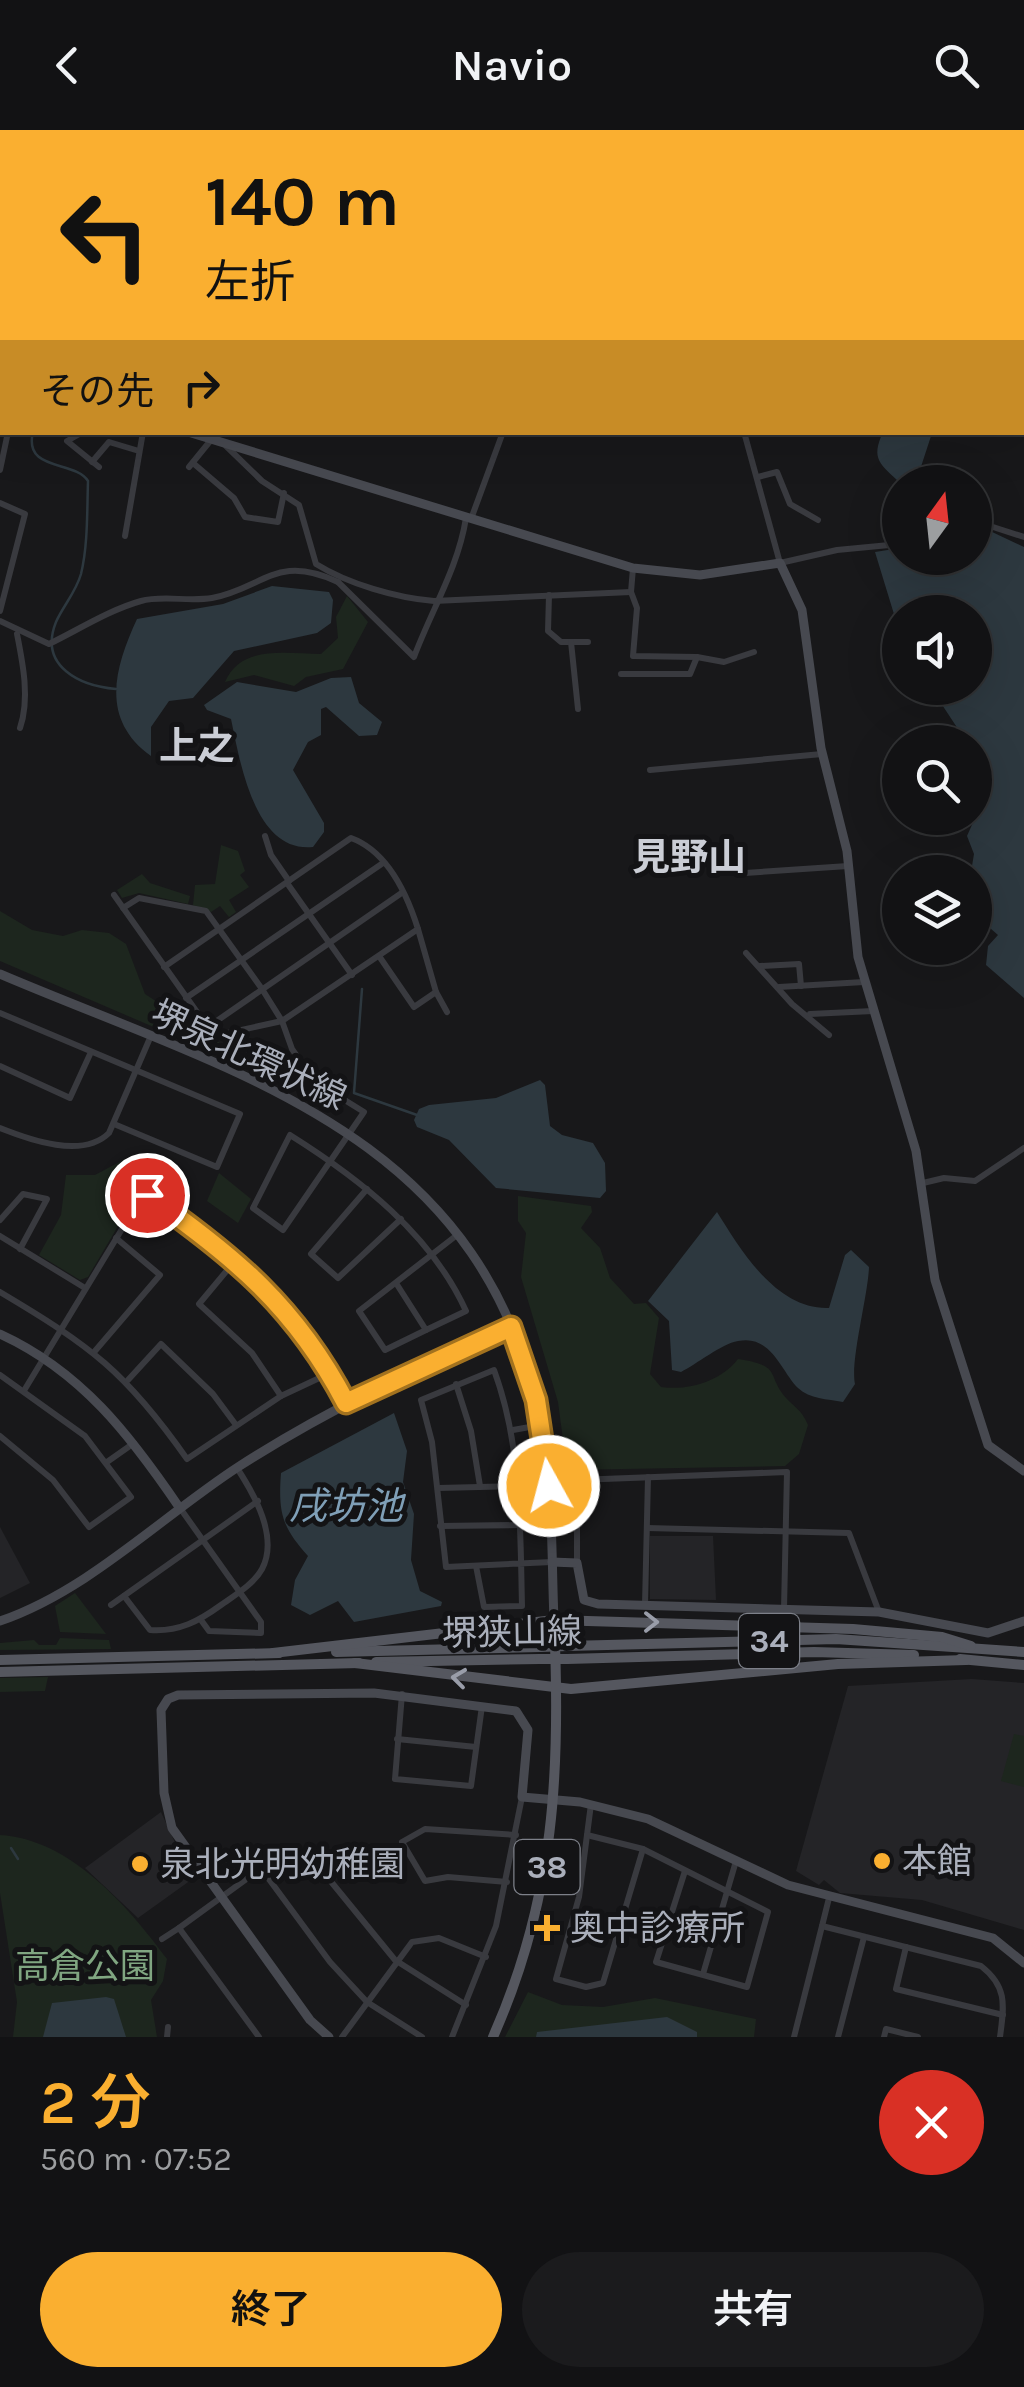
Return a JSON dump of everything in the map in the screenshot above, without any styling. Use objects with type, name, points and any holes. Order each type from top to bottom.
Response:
[{"type":"main road","points":[[273,1654],[554,1620],[853,1629],[942,1637],[971,1646]]},
{"type":"main road","name":"38","points":[[493,2037],[532,1934],[556,1800],[554,1620]]},
{"type":"main road","name":"堺狭山線","points":[[0,1672],[355,1662],[836,1639],[1024,1652]]},
{"type":"main road","name":"堺狭山線","points":[[567,1652],[814,1652],[1024,1666]]},
{"type":"main road","name":"堺狭山線","points":[[0,1660],[540,1653]]},
{"type":"main road","points":[[355,1662],[556,1688],[838,1664],[966,1660]]},
{"type":"street","points":[[0,470],[7,435]]},
{"type":"street","points":[[78,435],[67,441],[95,464],[109,442],[139,451]]},
{"type":"street","points":[[125,536],[142,435]]},
{"type":"street","points":[[198,435],[633,568],[700,575],[882,546]]},
{"type":"street","points":[[217,441],[262,481],[299,504],[316,564],[339,579],[414,657],[434,602],[460,555],[468,519],[502,435]]},
{"type":"street","points":[[745,435],[780,563],[802,610],[822,754],[848,866],[864,982],[923,1184],[934,1280],[988,1445],[1024,1471]]},
{"type":"street","points":[[217,441],[191,465],[234,498],[245,517],[278,522],[284,493]]},
{"type":"street","points":[[758,477],[777,472],[790,504],[818,520]]},
{"type":"street","points":[[0,503],[24,514],[0,611]]},
{"type":"street","points":[[992,527],[1024,537]]},
{"type":"street","points":[[633,568],[631,592],[637,608],[633,674]]},
{"type":"street","points":[[0,622],[48,644],[144,600],[214,598],[264,575],[284,571],[306,571],[434,602],[631,592]]},
{"type":"street","points":[[549,595],[548,632],[562,642],[588,642]]},
{"type":"street","points":[[17,633],[25,675],[21,687],[25,713],[20,728]]},
{"type":"street","points":[[572,642],[578,709]]},
{"type":"street","points":[[634,656],[697,657],[724,662],[754,652]]},
{"type":"street","points":[[621,674],[690,674],[697,657]]},
{"type":"street","points":[[650,770],[822,754]]},
{"type":"street","points":[[265,836],[308,914],[352,975]]},
{"type":"street","points":[[164,967],[351,838],[372,846],[403,892],[436,992],[447,1012]]},
{"type":"street","points":[[186,998],[384,863]]},
{"type":"street","points":[[745,873],[848,866]]},
{"type":"street","points":[[208,1028],[403,892]]},
{"type":"street","points":[[114,895],[214,1036],[282,1021],[418,930]]},
{"type":"street","points":[[123,908],[139,898],[206,910],[262,989],[282,1021],[292,1049],[314,1080],[364,1112],[332,1161],[283,1230],[253,1208],[290,1135],[332,1161],[401,1219],[430,1256],[466,1311],[384,1350],[359,1311],[396,1283],[430,1256],[458,1234]]},
{"type":"street","points":[[746,953],[829,1035]]},
{"type":"street","points":[[379,956],[414,1007],[436,992]]},
{"type":"street","points":[[759,966],[799,964],[801,986]]},
{"type":"street","name":"堺泉北環状線","points":[[0,974],[287,1097],[350,1132],[410,1179],[458,1234],[511,1327],[541,1425],[554,1620]]},
{"type":"street","points":[[778,987],[864,982]]},
{"type":"street","points":[[0,1012],[240,1114],[216,1168],[114,1124]]},
{"type":"street","points":[[809,1014],[873,1012]]},
{"type":"street","points":[[0,1128],[82,1147],[101,1142],[114,1124],[150,1038]]},
{"type":"street","points":[[0,1066],[70,1098],[91,1052]]},
{"type":"street","points":[[923,1184],[944,1178],[975,1181],[1024,1148]]},
{"type":"street","points":[[367,1189],[311,1254],[338,1278],[401,1219]]},
{"type":"street","points":[[0,1220],[24,1194],[47,1199],[20,1249]]},
{"type":"street","points":[[26,1389],[116,1238],[147,1195],[234,1262],[290,1314],[346,1403]]},
{"type":"street","points":[[0,1236],[85,1288]]},
{"type":"street","points":[[95,1351],[160,1276],[116,1238]]},
{"type":"street","points":[[234,1262],[199,1304],[252,1353],[281,1396]]},
{"type":"street","points":[[396,1283],[426,1330]]},
{"type":"street","points":[[0,1292],[95,1351],[128,1380],[187,1459],[281,1396],[330,1373]]},
{"type":"street","points":[[0,1621],[66,1589],[237,1468],[346,1403],[511,1327]]},
{"type":"street","points":[[0,1334],[44,1358],[98,1400],[134,1443],[240,1591],[261,1622],[262,1633],[209,1631],[201,1620]]},
{"type":"street","points":[[128,1380],[161,1344],[213,1394],[236,1426]]},
{"type":"street","points":[[476,1566],[484,1607],[522,1606],[521,1563],[520,1525],[518,1486],[512,1430],[494,1370],[421,1400],[438,1488],[446,1567],[521,1563],[552,1562],[578,1563]]},
{"type":"street","points":[[0,1374],[62,1416],[107,1462],[131,1497],[90,1527],[53,1480],[0,1436]]},
{"type":"street","points":[[456,1384],[471,1431],[480,1486]]},
{"type":"street","points":[[512,1430],[541,1425]]},
{"type":"street","points":[[107,1462],[134,1443]]},
{"type":"street","points":[[124,1596],[150,1630],[180,1628],[201,1620],[260,1573],[267,1554],[258,1501],[237,1468]]},
{"type":"street","points":[[784,1609],[787,1472],[577,1480],[578,1563],[584,1600],[644,1605],[879,1612],[988,1634],[1024,1622]]},
{"type":"street","points":[[644,1605],[648,1477]]},
{"type":"street","points":[[438,1488],[518,1486]]},
{"type":"street","points":[[110,1605],[258,1501]]},
{"type":"street","points":[[440,1526],[520,1525]]},
{"type":"street","points":[[647,1528],[849,1534],[879,1612]]},
{"type":"street","points":[[402,1694],[394,1779],[471,1786],[482,1705]]},
{"type":"street","points":[[328,2037],[310,2020],[180,1842],[168,1813],[161,1710],[168,1699],[178,1695],[402,1694],[516,1711],[526,1724],[522,1798],[507,1882],[486,1957],[452,2037]]},
{"type":"street","points":[[397,1740],[476,1747]]},
{"type":"street","points":[[522,1798],[592,1804],[648,1819],[788,1885],[993,1938],[1022,1956]]},
{"type":"street","points":[[592,1804],[579,1897],[556,1978],[570,1985],[603,1983],[643,1849]]},
{"type":"street","points":[[507,1882],[448,1877],[424,1881],[402,1842],[425,1829],[516,1836]]},
{"type":"street","points":[[587,1835],[643,1849],[768,1912],[747,1987],[656,1962],[684,1871]]},
{"type":"street","points":[[162,1939],[278,1856],[316,1862],[395,1960],[466,2006]]},
{"type":"street","points":[[703,1974],[736,1861]]},
{"type":"street","points":[[260,1867],[330,1962],[368,2002],[422,2037]]},
{"type":"street","points":[[794,2037],[829,1898]]},
{"type":"street","points":[[822,1926],[981,1966],[996,1978],[1004,1992],[1000,2037]]},
{"type":"street","points":[[178,1928],[259,2037]]},
{"type":"street","points":[[838,2037],[864,1936]]},
{"type":"street","points":[[342,2037],[395,1960],[412,1942],[425,1937],[439,1938],[486,1957]]},
{"type":"street","points":[[906,1947],[896,1988],[1003,2015]]},
{"type":"street","points":[[167,2037],[168,2027]]},
{"type":"street","points":[[884,2037],[886,2029],[918,2037]]},
{"type":"shaded area","points":[[0,1527],[30,1583],[0,1598]]},
{"type":"shaded area","points":[[650,1536],[713,1536],[716,1600],[650,1599]]},
{"type":"shaded area","points":[[972,1679],[1024,1683],[1024,1930],[922,1900],[840,1893],[824,1880],[819,1885],[796,1871],[848,1686]]},
{"type":"shaded area","name":"泉北光明幼稚園","points":[[161,1812],[177,1847],[198,1875],[138,1918],[85,1868]]},
{"type":"green space","points":[[347,596],[368,622],[343,669],[306,677],[294,686],[254,675],[225,682],[232,670],[253,656],[321,654],[338,638],[336,617]]},
{"type":"green space","points":[[221,845],[238,851],[245,871],[240,875],[249,887],[229,900],[236,912],[229,917],[220,906],[211,912],[193,905],[195,885],[215,884]]},
{"type":"green space","points":[[142,874],[150,883],[190,896],[188,904],[139,893],[122,898],[117,890]]},
{"type":"green space","points":[[0,911],[32,930],[63,936],[82,930],[109,933],[126,944],[145,994],[232,1051],[242,1065],[0,961]]},
{"type":"green space","points":[[125,1159],[155,1177],[121,1221],[88,1277],[80,1280],[39,1255],[61,1215],[66,1175],[95,1175]]},
{"type":"green space","points":[[219,1173],[251,1199],[238,1223],[207,1201]]},
{"type":"green space","points":[[518,1196],[591,1206],[592,1212],[581,1228],[600,1248],[610,1278],[634,1304],[646,1303],[659,1318],[650,1374],[661,1387],[704,1383],[738,1359],[762,1365],[772,1373],[780,1391],[808,1425],[799,1454],[785,1466],[567,1470],[558,1402],[521,1277],[526,1233],[518,1221]]},
{"type":"green space","points":[[75,1593],[106,1634],[60,1632],[55,1606]]},
{"type":"green space","points":[[60,1638],[109,1640],[111,1649],[0,1650],[0,1643],[34,1640],[39,1645],[56,1645]]},
{"type":"green space","points":[[48,1677],[45,1691],[0,1692],[0,1678]]},
{"type":"green space","points":[[1014,1734],[1024,1736],[1024,1787],[1001,1781]]},
{"type":"green space","name":"高倉公園","points":[[0,1835],[26,1839],[73,1862],[115,1898],[167,1959],[163,1981],[151,2000],[157,2037],[13,2037],[17,2002],[0,1893]]},
{"type":"green space","points":[[528,1992],[562,2005],[603,2007],[655,1998],[756,2019],[754,2037],[505,2037]]},
{"type":"water","points":[[882,435],[931,435],[922,465],[883,465],[878,455]]},
{"type":"water","points":[[992,532],[1024,547],[1024,998],[986,965],[992,965],[992,942],[998,935],[992,930],[992,855],[974,855],[967,836],[992,835],[992,725],[955,725],[942,705],[992,705],[992,595],[888,595],[882,575],[992,575]]},
{"type":"water","points":[[882,551],[882,575],[875,552]]},
{"type":"water","points":[[272,586],[329,592],[333,600],[331,623],[317,633],[234,651],[193,698],[169,701],[151,727],[151,756],[124,726],[116,692],[122,656],[137,619],[223,604]]},
{"type":"water","points":[[351,677],[359,703],[382,722],[377,735],[359,736],[326,707],[321,709],[321,735],[308,742],[293,770],[324,823],[324,832],[313,847],[293,845],[277,835],[253,801],[231,719],[207,710],[204,705],[237,682],[296,692],[331,678]]},
{"type":"water","points":[[540,1080],[545,1085],[550,1126],[562,1135],[593,1143],[605,1163],[606,1191],[600,1198],[496,1188],[449,1140],[417,1127],[414,1120],[419,1109],[429,1105],[496,1098]]},
{"type":"water","points":[[717,1212],[762,1275],[777,1289],[810,1306],[829,1308],[845,1255],[851,1250],[869,1267],[855,1384],[843,1402],[803,1392],[767,1348],[749,1340],[724,1346],[681,1372],[672,1370],[669,1321],[648,1301]]},
{"type":"water","name":"戌坊池","points":[[394,1413],[407,1451],[403,1482],[414,1514],[411,1560],[420,1591],[442,1602],[441,1606],[354,1622],[338,1601],[310,1615],[291,1605],[295,1580],[308,1556],[284,1519],[281,1473]]},
{"type":"water","points":[[114,1999],[126,2037],[43,2037],[52,2003]]},
{"type":"water","points":[[667,2017],[697,2032],[697,2037],[536,2037],[537,2032]]},
{"type":"waterway","points":[[33,435],[32,445],[43,460],[73,470],[88,481],[81,574],[56,622],[53,651],[58,662],[77,678],[116,689]]},
{"type":"waterway","points":[[362,989],[354,1093],[417,1115]]},
{"type":"waterway","points":[[11,1848],[18,1859]]},
{"type":"place","name":"本館","points":[[882,1861]]},
{"type":"place","name":"泉北光明幼稚園","points":[[140,1864]]},
{"type":"place","name":"奥中診療所","points":[[547,1928]]},
{"type":"district","name":"上之","points":[[197,746]]},
{"type":"district","name":"見野山","points":[[689,857]]},
{"type":"route","points":[[147,1195],[200,1232],[290,1314],[312,1340],[346,1403],[511,1327],[536,1400],[549,1486]]}]
